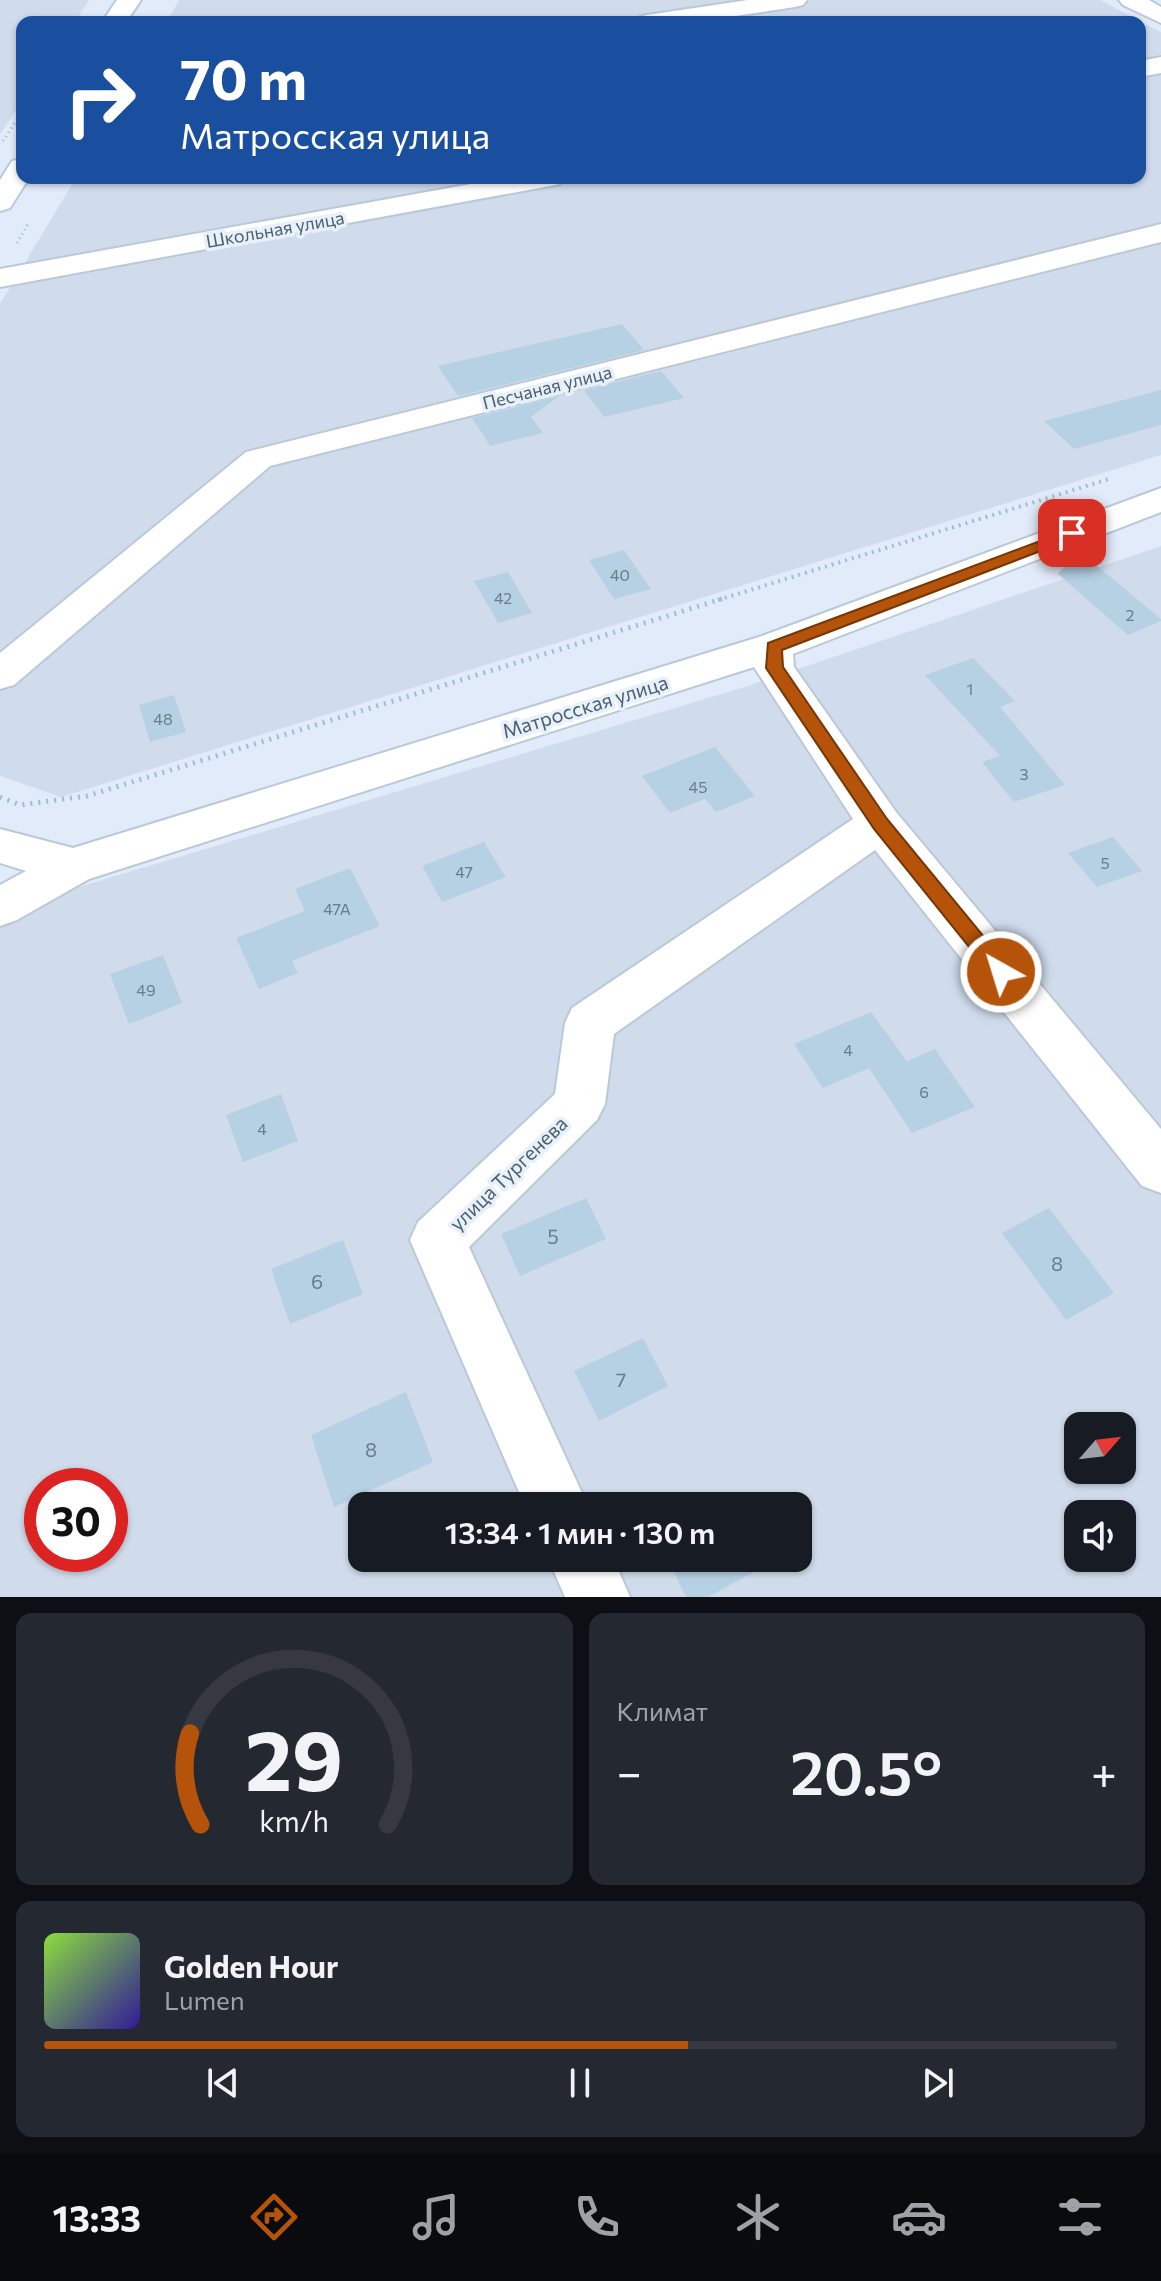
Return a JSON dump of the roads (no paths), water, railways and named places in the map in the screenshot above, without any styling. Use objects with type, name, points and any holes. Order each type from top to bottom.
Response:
[{"type":"street","points":[[687,16],[795,0]]},
{"type":"street","points":[[1131,0],[1161,16]]},
{"type":"street","points":[[0,202],[16,177]]},
{"type":"street","name":"Школьная улица","points":[[0,278],[517,184]]},
{"type":"street","name":"Песчаная улица","points":[[0,675],[258,459],[1161,233]]},
{"type":"street","name":"Матросская улица","points":[[0,907],[73,866],[773,647],[1161,499]]},
{"type":"street","points":[[773,647],[774,668],[880,824],[1161,1169]]},
{"type":"street","name":"улица Тургенева","points":[[551,1492],[438,1240],[579,1104],[590,1023],[880,824]]},
{"type":"street","points":[[0,846],[73,866]]},
{"type":"street","points":[[586,1572],[598,1597]]}]
